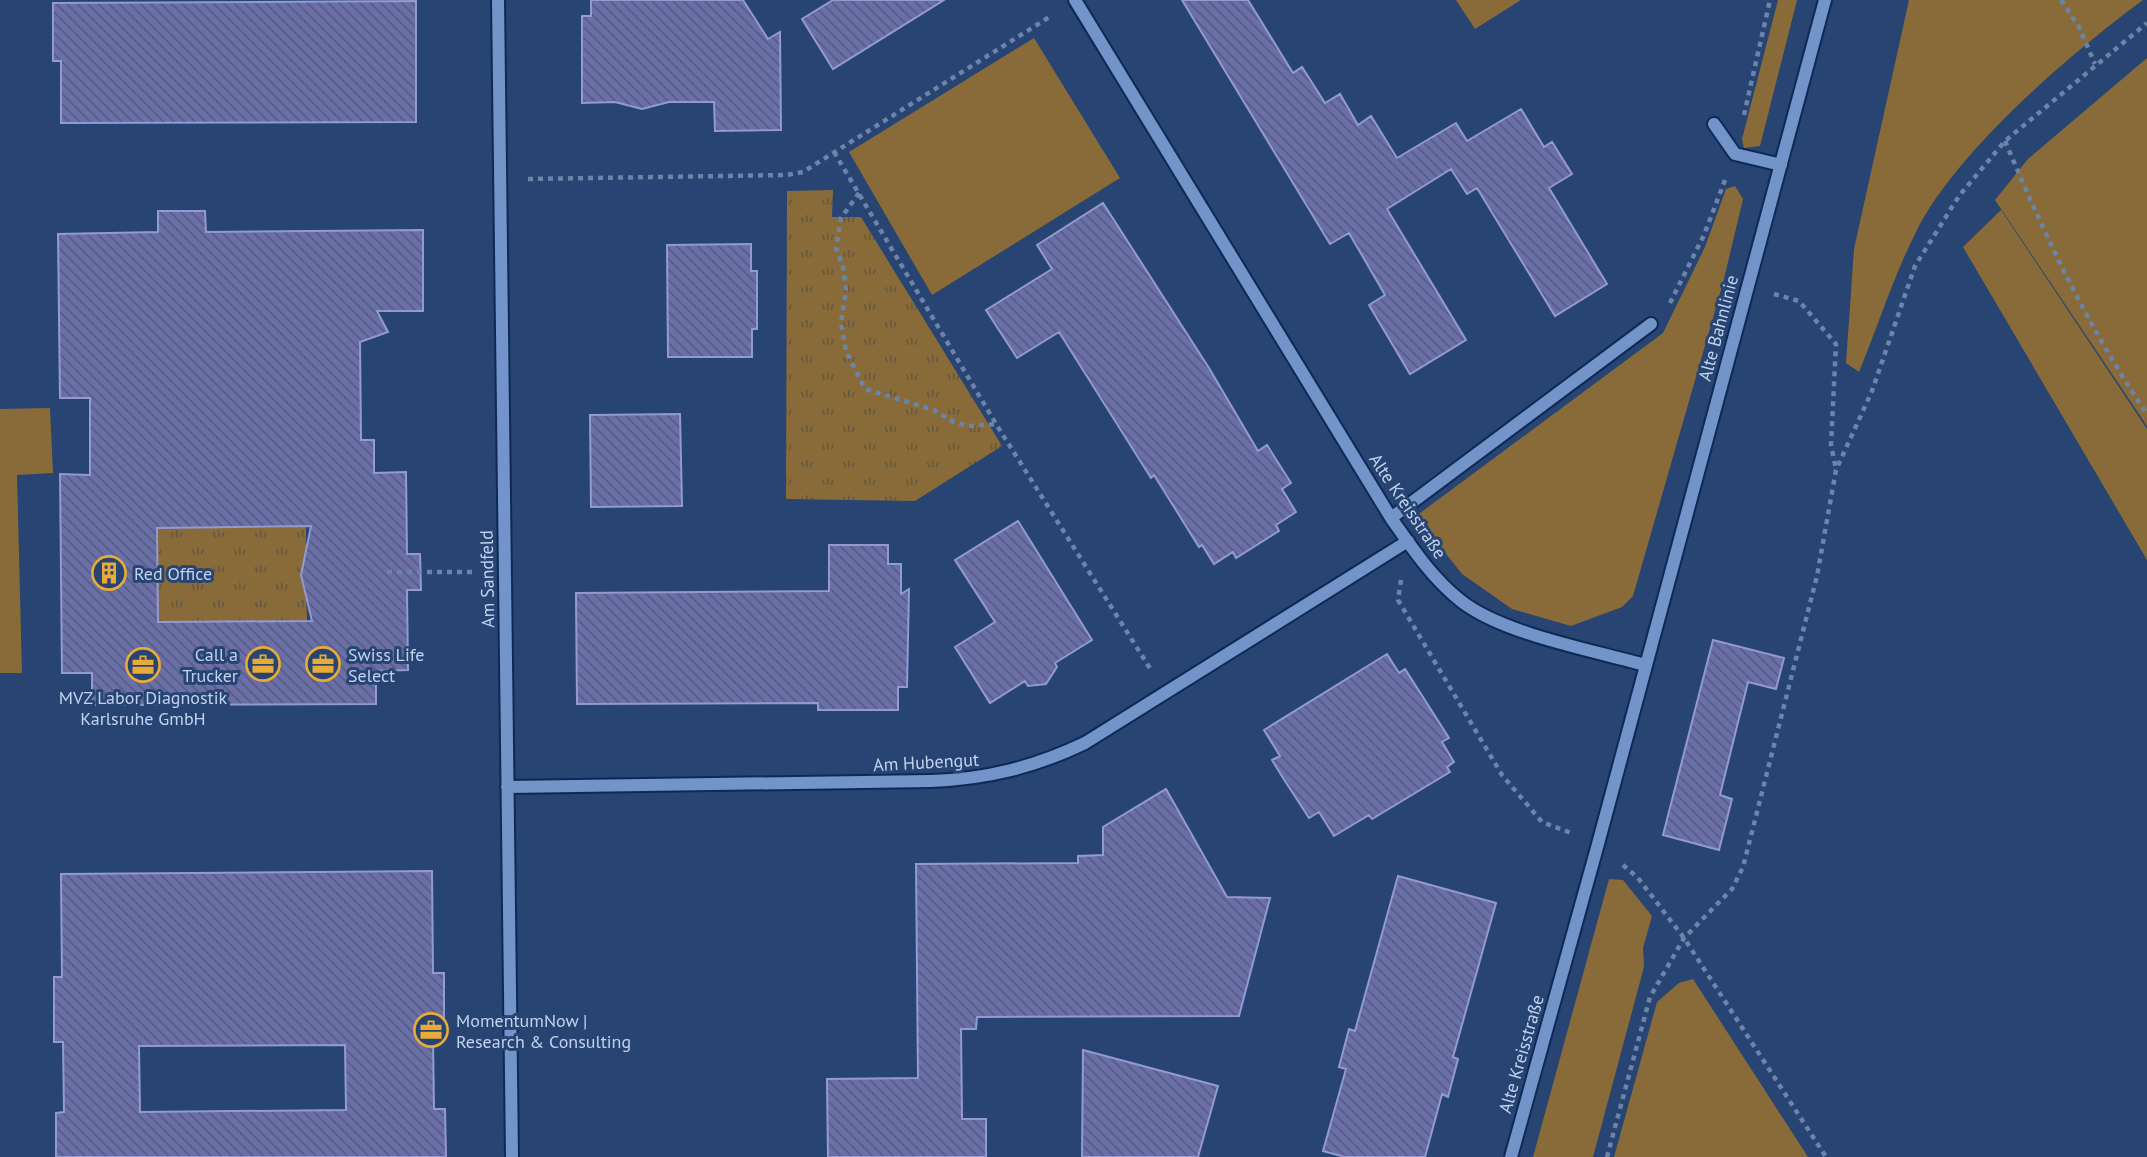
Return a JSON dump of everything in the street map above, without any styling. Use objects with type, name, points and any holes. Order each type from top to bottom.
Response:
[{"type":"street","name":"Am Sandfeld","points":[[498,0],[512,1157]]},
{"type":"street","name":"Alte Kreisstraße","points":[[1076,0],[1391,518],[1432,574],[1463,602],[1492,618],[1645,665],[1511,1157]]},
{"type":"street","name":"Alte Bahnlinie","points":[[1645,665],[1825,0]]},
{"type":"street","points":[[1714,124],[1735,154],[1781,165]]},
{"type":"street","points":[[1391,518],[1651,324]]},
{"type":"street","name":"Am Hubengut","points":[[508,787],[971,780],[1046,762],[1085,743],[1408,541]]},
{"type":"path","points":[[501,179],[788,175],[803,172],[1076,0]]},
{"type":"path","points":[[1651,324],[1667,308],[1682,281],[1704,235],[1735,154],[1770,0]]},
{"type":"path","points":[[2061,0],[2079,27],[2095,64]]},
{"type":"path","points":[[1606,1157],[1650,997],[1684,938],[1732,889],[1743,867],[1818,576],[1836,470],[1872,391],[1915,266],[1959,196],[2005,141],[2147,23]]},
{"type":"path","points":[[2005,141],[2049,247],[2108,356],[2147,414]]},
{"type":"path","points":[[834,152],[996,424],[1165,692]]},
{"type":"path","points":[[859,193],[841,218],[836,248],[844,267],[846,290],[841,323],[846,351],[865,389],[934,410],[962,424],[996,424]]},
{"type":"path","points":[[1748,287],[1799,301],[1836,344],[1831,445],[1836,470]]},
{"type":"path","points":[[387,572],[505,571]]},
{"type":"green space","points":[[1456,0],[1521,0],[1475,29]]},
{"type":"green space","points":[[1778,0],[1797,0],[1760,146],[1744,148],[1742,139]]},
{"type":"green space","points":[[1909,0],[2143,0],[2082,48],[2017,106],[1957,171],[1933,203],[1915,234],[1859,372],[1846,363],[1854,249]]},
{"type":"green space","points":[[1034,38],[1120,178],[932,295],[849,152]]},
{"type":"green space","points":[[2147,58],[2147,426],[1995,200],[2028,159]]},
{"type":"green space","points":[[1735,186],[1743,199],[1723,283],[1633,596],[1622,607],[1571,626],[1512,609],[1462,574],[1416,516],[1663,333],[1705,247],[1726,189]]},
{"type":"green space","points":[[833,190],[832,217],[861,217],[1002,446],[915,501],[786,499],[787,191]]},
{"type":"green space","points":[[2001,210],[2147,429],[2147,560],[1963,247]]},
{"type":"green space","points":[[50,408],[53,473],[17,475],[22,673],[0,673],[0,409]]},
{"type":"green space","points":[[306,527],[306,557],[301,575],[306,589],[307,621],[158,622],[157,528]]},
{"type":"green space","points":[[1609,879],[1623,880],[1652,916],[1643,948],[1644,967],[1593,1157],[1533,1157]]},
{"type":"green space","points":[[1693,979],[1808,1157],[1614,1157],[1657,1002],[1679,983]]},
{"type":"building","points":[[591,0],[743,0],[768,39],[780,32],[781,130],[715,131],[714,102],[669,102],[642,109],[615,102],[582,103],[582,16],[591,16]]},
{"type":"building","points":[[833,0],[944,0],[833,69],[802,19]]},
{"type":"building","points":[[1182,0],[1248,0],[1293,73],[1302,67],[1325,103],[1340,94],[1358,125],[1371,116],[1397,158],[1456,123],[1467,141],[1521,109],[1544,147],[1552,142],[1572,174],[1549,188],[1607,284],[1555,316],[1477,188],[1467,194],[1451,169],[1387,209],[1466,340],[1410,374],[1369,305],[1385,295],[1349,233],[1330,244]]},
{"type":"building","points":[[416,1],[416,122],[61,123],[61,61],[53,61],[53,3]]},
{"type":"building","points":[[1103,203],[1209,368],[1258,451],[1267,445],[1291,483],[1282,489],[1296,512],[1276,525],[1279,531],[1236,558],[1233,552],[1214,564],[1202,545],[1199,547],[1154,475],[1151,478],[1059,332],[1017,358],[986,310],[1052,269],[1037,245]]},
{"type":"building","points":[[158,211],[205,211],[206,232],[423,230],[423,311],[377,311],[388,332],[360,342],[361,440],[374,440],[374,473],[406,472],[407,554],[420,554],[421,590],[407,590],[408,670],[376,671],[376,704],[92,705],[92,673],[62,673],[60,474],[90,475],[90,398],[60,398],[58,234],[158,232]],"holes":[[[311,526],[301,575],[312,621],[158,622],[157,528]]]},
{"type":"building","points":[[751,244],[751,271],[757,271],[757,329],[752,329],[752,357],[668,357],[667,245]]},
{"type":"building","points":[[680,414],[682,506],[591,507],[590,415]]},
{"type":"building","points":[[1018,521],[1092,640],[1055,663],[1057,667],[1046,684],[1028,686],[1025,681],[990,703],[955,647],[995,622],[955,560]]},
{"type":"building","points":[[829,545],[888,545],[888,564],[901,564],[901,594],[909,589],[907,687],[898,687],[898,710],[818,710],[818,703],[577,704],[576,593],[829,591]]},
{"type":"building","points":[[1713,640],[1784,658],[1776,689],[1748,682],[1720,795],[1732,799],[1719,850],[1663,835]]},
{"type":"building","points":[[1387,654],[1399,673],[1405,669],[1449,738],[1442,742],[1454,762],[1447,767],[1450,772],[1372,819],[1369,815],[1334,836],[1319,812],[1309,818],[1272,760],[1280,756],[1264,730]]},
{"type":"building","points":[[1166,789],[1227,897],[1270,898],[1239,1016],[977,1017],[976,1029],[961,1029],[962,1119],[986,1119],[986,1157],[828,1157],[827,1079],[918,1078],[916,864],[1078,863],[1078,856],[1103,855],[1103,827]]},
{"type":"building","points":[[432,871],[433,973],[444,973],[444,1039],[433,1039],[434,1109],[445,1109],[446,1157],[56,1157],[56,1113],[64,1112],[63,1042],[54,1042],[54,977],[62,977],[61,874]],"holes":[[[345,1045],[346,1110],[140,1112],[139,1046]]]},
{"type":"building","points":[[1398,876],[1496,903],[1453,1057],[1458,1059],[1448,1097],[1442,1094],[1425,1157],[1345,1157],[1323,1151],[1346,1069],[1339,1067],[1349,1029],[1355,1031]]},
{"type":"building","points":[[1083,1050],[1218,1086],[1198,1157],[1082,1157]]},
{"type":"place","name":"Red Office","points":[[109,573]]},
{"type":"place","name":"Call a Trucker","points":[[263,664]]},
{"type":"place","name":"Swiss Life Select","points":[[323,664]]},
{"type":"place","name":"MVZ Labor Diagnostik Karlsruhe GmbH","points":[[143,665]]},
{"type":"place","name":"MomentumNow | Research & Consulting","points":[[431,1030]]}]
